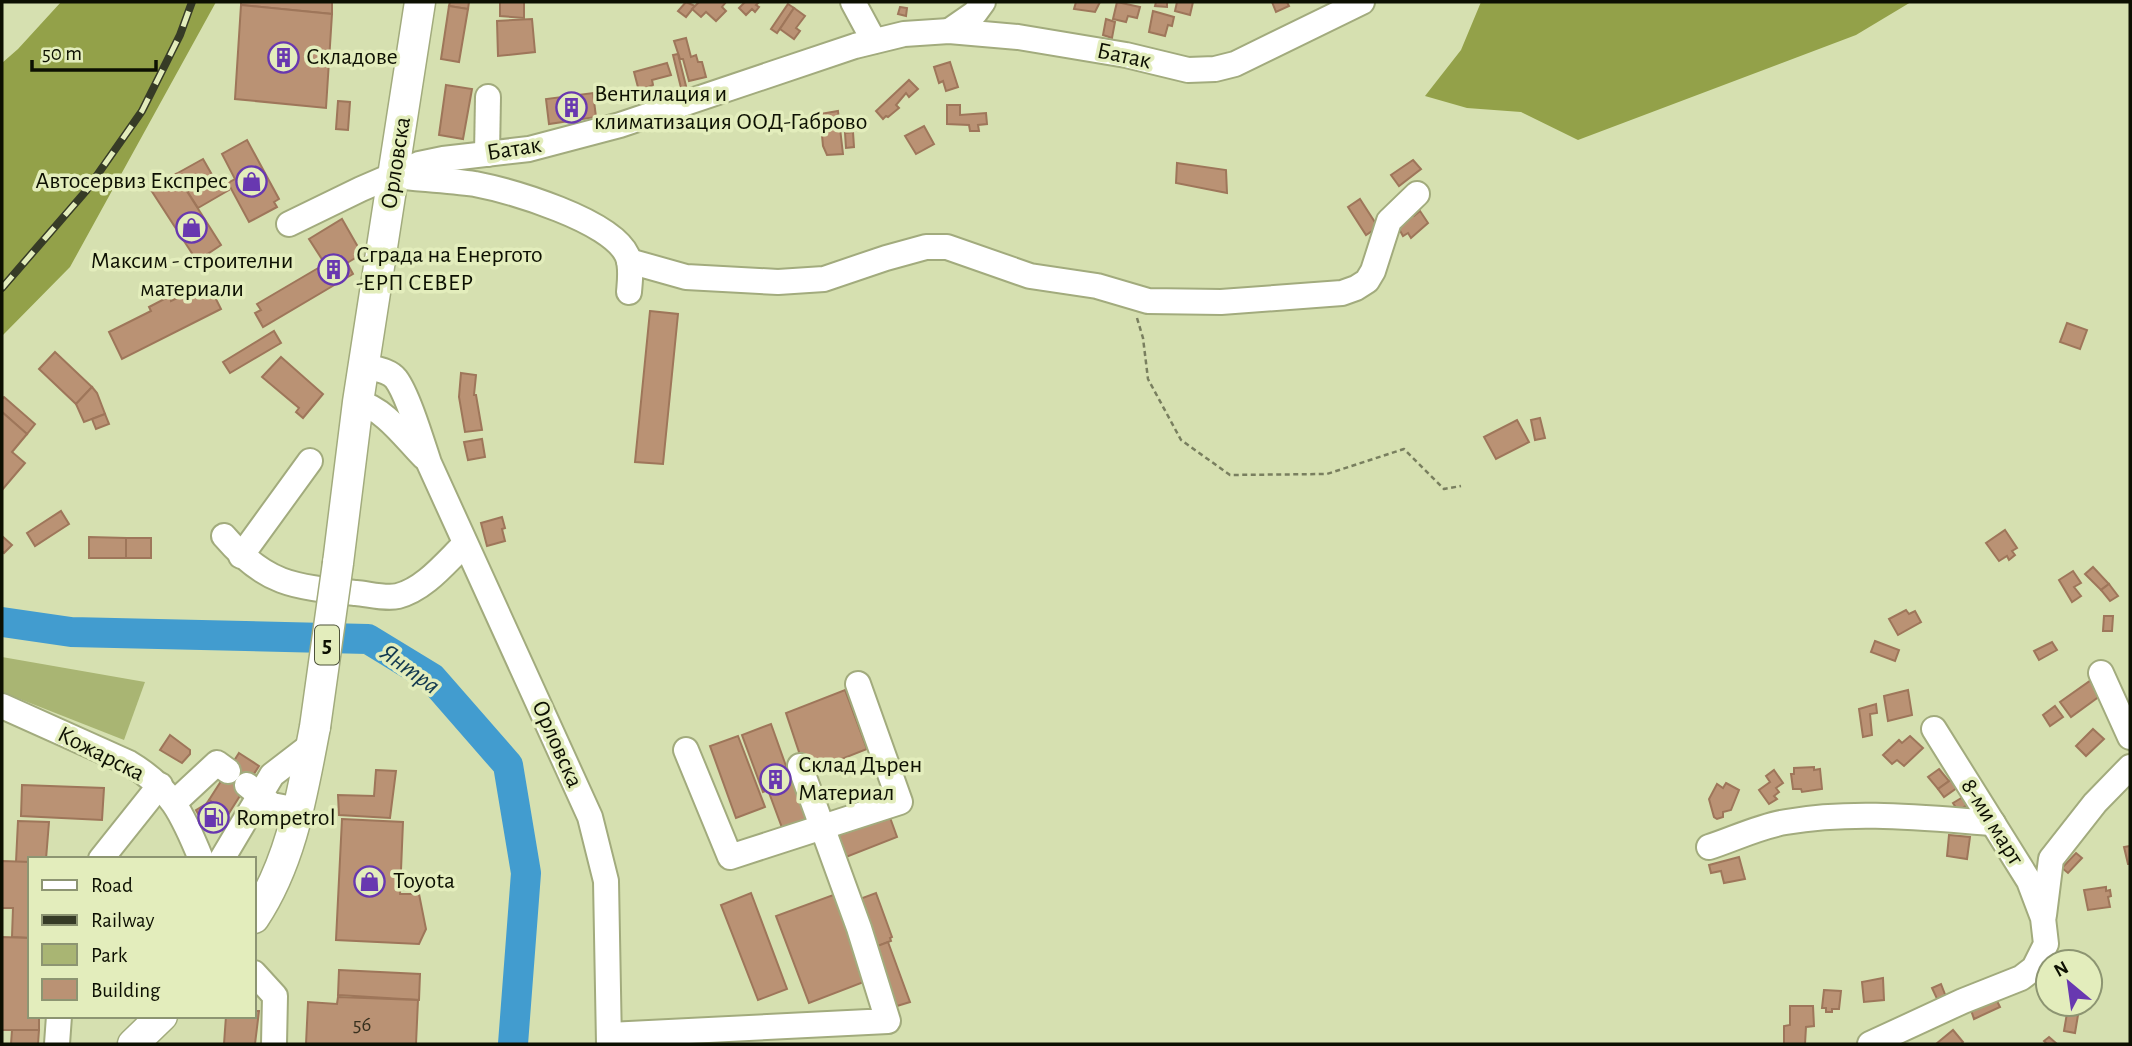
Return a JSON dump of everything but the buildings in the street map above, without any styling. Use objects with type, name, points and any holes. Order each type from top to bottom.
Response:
[{"type":"main road","name":"Орловска","points":[[358,402],[420,2]]},
{"type":"main road","name":"5","points":[[256,915],[277,878],[288,851],[313,736],[358,402]]},
{"type":"main road","points":[[133,1044],[160,1018]]},
{"type":"street","points":[[853,2],[874,41]]},
{"type":"street","points":[[949,31],[975,13],[983,2]]},
{"type":"street","name":"Батак","points":[[289,224],[419,164],[541,146],[621,125],[874,41],[904,34],[949,31],[1018,37],[1188,70],[1214,69],[1235,64],[1362,2]]},
{"type":"street","points":[[487,154],[488,97]]},
{"type":"street","points":[[394,176],[472,184],[506,191],[589,223],[616,240],[626,254],[629,261],[629,292]]},
{"type":"street","points":[[629,261],[686,277],[778,282],[824,279],[926,247],[947,247],[1030,276],[1097,286],[1148,301],[1221,302],[1342,293],[1367,281],[1373,271],[1388,221],[1418,194]]},
{"type":"street","name":"Орловска","points":[[365,366],[387,372],[396,378],[429,463],[590,817],[606,881],[608,1039]]},
{"type":"street","name":"Орловска","points":[[358,402],[379,411],[429,463]]},
{"type":"street","points":[[241,556],[310,461]]},
{"type":"street","points":[[223,536],[241,556],[278,580],[309,588],[396,597],[430,577],[465,544]]},
{"type":"street","points":[[2101,673],[2130,737]]},
{"type":"street","points":[[686,750],[730,857],[900,802],[858,684]]},
{"type":"street","name":"Кожарска","points":[[2,706],[129,763],[167,793],[185,819],[200,857]]},
{"type":"street","name":"8-ми март","points":[[1870,1044],[1963,1001],[2021,978],[2034,968],[2046,944],[2043,918],[2029,881],[1934,729]]},
{"type":"street","points":[[245,784],[272,775],[313,736]]},
{"type":"street","points":[[103,857],[167,793],[217,763],[272,805],[298,810]]},
{"type":"street","points":[[608,1039],[888,1021],[859,928],[800,766]]},
{"type":"street","name":"8-ми март","points":[[2043,918],[2051,859],[2095,803],[2130,767]]},
{"type":"street","points":[[223,857],[245,784]]},
{"type":"street","points":[[1709,847],[1783,822],[1831,816],[1993,823]]},
{"type":"street","points":[[256,975],[275,996],[275,1044]]},
{"type":"street","points":[[57,1044],[59,1018]]},
{"type":"path","points":[[1129,295],[1143,338],[1148,379],[1181,440],[1230,475],[1327,474],[1404,449],[1444,489],[1461,486]]},
{"type":"green space","points":[[61,2],[216,2],[70,267],[2,336],[2,63]]},
{"type":"green space","points":[[1481,2],[1911,2],[1856,35],[1578,140],[1521,112],[1467,108],[1425,96],[1461,50]]},
{"type":"green space","points":[[2,657],[145,682],[124,740],[2,692]]},
{"type":"waterway","name":"Янтра","points":[[2,622],[71,632],[368,639],[432,678],[508,765],[526,873],[513,1044]]},
{"type":"railway","points":[[2,288],[86,191],[142,111],[180,35],[192,2]]},
{"type":"place","name":"Складове","points":[[283,57]]},
{"type":"place","name":"Вентилация и климатизация ООД-Габрово","points":[[571,108]]},
{"type":"place","name":"Автосервиз Експрес","points":[[251,181]]},
{"type":"place","name":"Максим - строителни материали","points":[[192,227]]},
{"type":"place","name":"Сграда на Енергото -ЕРП СЕВЕР","points":[[333,269]]},
{"type":"place","name":"Склад Дърен Материал","points":[[775,779]]},
{"type":"place","name":"Rompetrol","points":[[213,818]]},
{"type":"place","name":"Toyota","points":[[370,881]]}]
